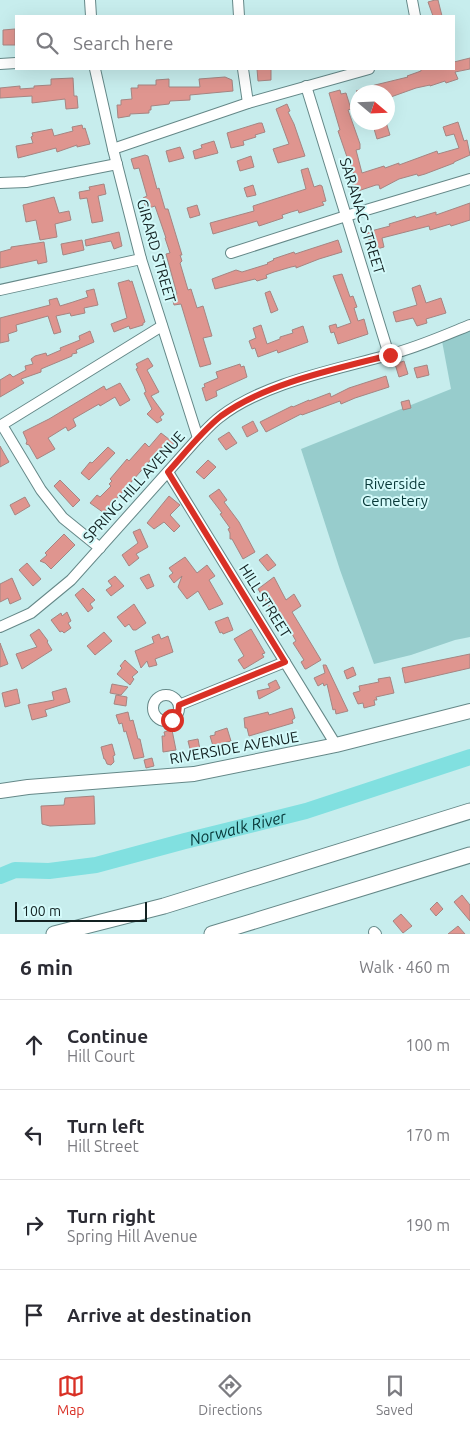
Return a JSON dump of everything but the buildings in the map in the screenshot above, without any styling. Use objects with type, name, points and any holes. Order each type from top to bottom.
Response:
[{"type":"highway","points":[[54,934],[164,906],[470,811]]},
{"type":"highway","points":[[212,934],[470,855]]},
{"type":"main road","name":"RIVERSIDE AVENUE","points":[[0,791],[28,787],[194,774],[336,745],[470,711]]},
{"type":"street","points":[[90,0],[91,15]]},
{"type":"street","points":[[238,0],[239,15]]},
{"type":"street","points":[[412,0],[414,15]]},
{"type":"street","points":[[0,64],[15,63]]},
{"type":"street","name":"GIRARD STREET","points":[[95,70],[141,259],[198,438]]},
{"type":"street","points":[[243,70],[248,103]]},
{"type":"street","points":[[113,149],[248,103],[365,70]]},
{"type":"street","name":"SARANAC STREET","points":[[306,86],[390,355]]},
{"type":"street","points":[[0,183],[26,182],[117,164]]},
{"type":"street","points":[[231,253],[470,179]]},
{"type":"street","points":[[0,290],[141,259]]},
{"type":"street","name":"SPRING HILL AVENUE","points":[[0,627],[31,613],[71,580],[198,438],[220,417],[251,399],[305,378],[390,355],[470,325]]},
{"type":"street","points":[[100,548],[63,518],[41,490],[1,426],[162,326]]},
{"type":"street","name":"HILL STREET","points":[[168,472],[336,745]]},
{"type":"street","points":[[179,705],[285,662]]},
{"type":"green space","name":"Riverside Cemetery","points":[[470,330],[470,637],[374,664],[340,570],[301,449],[451,389],[442,341]]},
{"type":"waterway","name":"Norwalk River","points":[[0,876],[15,870],[49,871],[96,865],[306,811],[470,757]]},
{"type":"route","points":[[172,720],[178,714],[179,705],[285,662],[168,472],[198,438],[220,417],[251,399],[286,384],[390,355]]}]
